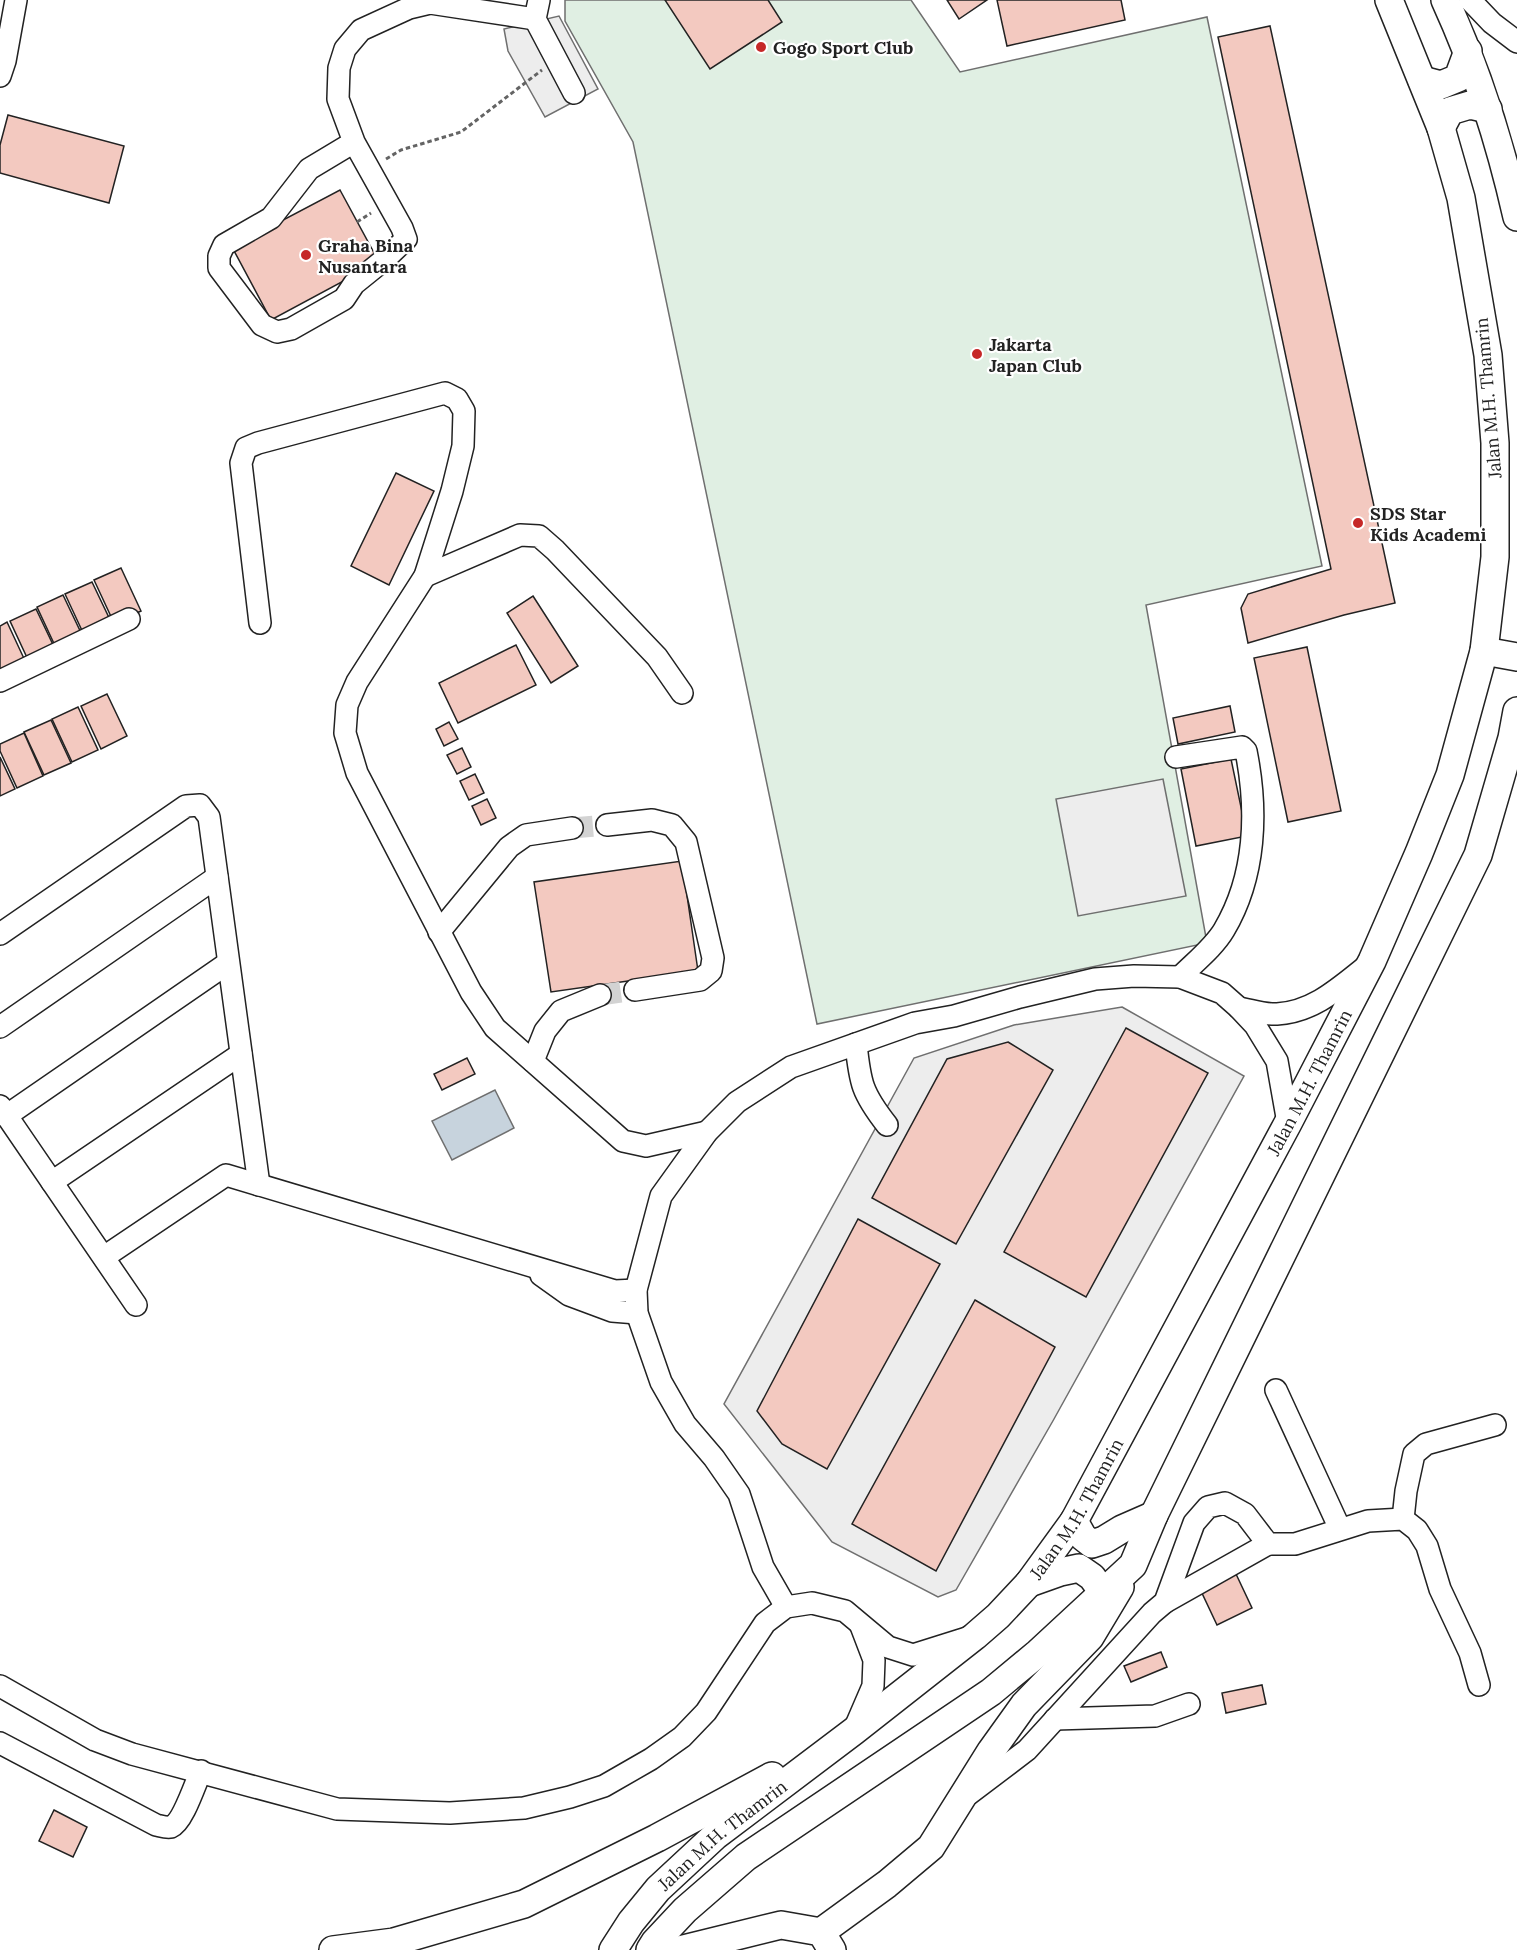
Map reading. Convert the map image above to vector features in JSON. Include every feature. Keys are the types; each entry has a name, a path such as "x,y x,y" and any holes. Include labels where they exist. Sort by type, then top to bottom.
{"main road":[{"name":"Jalan M.H. Thamrin","path":"613,1950 631,1922 658,1889 715,1836 975,1636 998,1616 1029,1583 1074,1521 1288,1123 1372,961 1419,853 1450,775 1484,651 1495,557 1495,443 1488,355 1461,198 1441,128 1389,0"},
{"path":"1445,0 1468,51 1488,109 1517,217"},
{"path":"1422,80 1441,85 1458,78 1468,51"},
{"path":"1441,128 1450,111 1470,105 1488,109"},
{"path":"1484,651 1517,657"},
{"name":"Jalan M.H. Thamrin","path":"650,1950 685,1910 746,1857 991,1692 1038,1653 1133,1565 1154,1515 1478,855 1512,738 1517,711"},
{"path":"1074,1521 1083,1537 1092,1544 1154,1515"},
{"path":"679,1950 781,1925 826,1941 931,1847 991,1750 1024,1705 1090,1637 1133,1565"},
{"path":"1029,1583 1079,1568 1092,1577 1102,1592"},
{"path":"333,1950 394,1942 524,1904 657,1838 854,1731"}],"street":[{"path":"0,76 5,61 16,0"},
{"path":"1470,0 1492,23 1517,42"},
{"path":"354,142 309,169 271,218 224,245 219,256 219,268 262,325 277,332 291,329 344,299 354,284 386,260 406,239 354,142 338,99 339,68 345,49 361,30 409,8 430,3 537,10 556,59 574,93"},
{"path":"1510,187 1517,160"},
{"path":"260,623 241,463 246,448 446,393 457,399 464,411 463,446 425,576 357,682 347,705 345,733 357,773 471,992 495,1028 623,1141 646,1146 707,1132"},
{"path":"425,576 520,535 538,536 555,550 657,657 681,693"},
{"path":"0,681 129,619"},
{"path":"1176,757 1242,747 1246,751 1254,829 1252,849 1242,891 1232,915 1223,931 1180,977"},
{"path":"0,934 186,806 200,805 209,817 259,1185"},
{"path":"607,825 652,820 672,825 686,842 713,958 711,971 700,980 635,990"},
{"path":"439,932 509,847 526,835 572,828"},
{"path":"0,1027 217,876"},
{"path":"1239,1008 1276,1014 1306,1008 1327,998 1372,961"},
{"path":"136,1305 3,1111 228,963"},
{"path":"786,1606 763,1567 739,1494 714,1458 685,1424 661,1382 637,1313 636,1290 661,1196 707,1132 737,1102 791,1067 915,1023 954,1016 1095,979 1134,976 1180,977 1222,993 1255,1025 1276,1061 1288,1123"},
{"path":"533,1061 545,1031 561,1011 600,995"},
{"path":"856,1044 860,1080 871,1105 887,1125"},
{"path":"52,1182 241,1054"},
{"path":"104,1257 226,1175 615,1291 636,1290"},
{"path":"528,1266 569,1295 612,1311 637,1313"},
{"path":"1276,1390 1340,1529"},
{"path":"1403,1519 1414,1454 1426,1444 1495,1425"},
{"path":"1165,1602 1194,1523 1208,1507 1225,1503 1245,1514 1268,1544"},
{"path":"958,1801 1027,1750 1152,1613 1165,1602 1268,1544 1295,1544 1368,1521 1403,1519 1417,1530 1427,1546 1440,1589 1470,1653 1479,1685"},
{"path":"0,1686 94,1740 132,1754 337,1809 450,1813 524,1808 570,1797 604,1786 651,1760 682,1737 706,1712 765,1623 786,1606 812,1603 845,1611 888,1647 913,1655 975,1636"},
{"path":"854,1731 873,1686 874,1660 861,1626"},
{"path":"1055,1719 1155,1716 1189,1704"},
{"path":"0,1743 156,1825 165,1827 172,1827 179,1820 201,1771"}],"path":[{"path":"391,168 386,159 400,150 461,132 556,59"}],"green space":[{"name":"Jakarta Japan Club","path":"565,0 911,0 960,72 1207,17 1322,566 1146,605 1207,943 817,1024 633,142 565,21"}],"shaded area":[{"path":"559,16 598,89 545,117 508,51 504,29"},
{"path":"1163,779 1186,896 1078,916 1056,799"},
{"path":"1122,1007 1244,1076 1054,1419 956,1590 938,1597 832,1542 724,1404 914,1058 1014,1025"},
{"path":"495,1090 514,1128 452,1160 432,1121"}],"building":[{"path":"665,0 768,0 782,22 710,69"},
{"path":"947,0 987,0 959,19"},
{"path":"997,0 1121,0 1125,20 1007,46"},
{"path":"1270,26 1395,603 1344,615 1248,643 1241,608 1248,594 1331,569 1218,37"},
{"path":"8,115 124,146 109,203 0,173 0,145"},
{"name":"Graha Bina Nusantara","path":"340,190 379,262 271,320 232,247"},
{"path":"396,473 434,491 389,585 351,566"},
{"path":"121,568 141,611 114,623 94,580"},
{"path":"92,582 112,624 85,637 65,594"},
{"path":"63,595 83,637 57,650 37,607"},
{"path":"533,596 578,666 551,683 507,613"},
{"path":"36,609 56,651 30,664 10,621"},
{"path":"7,622 27,665 0,677 0,626"},
{"path":"516,645 536,685 458,723 439,683"},
{"path":"1307,647 1341,811 1288,822 1254,658"},
{"path":"107,694 127,736 101,749 81,706"},
{"path":"1230,706 1235,732 1178,744 1173,718"},
{"path":"78,707 98,750 72,762 52,719"},
{"path":"51,720 71,763 44,775 24,732"},
{"path":"449,722 458,739 444,746 436,729"},
{"path":"24,733 43,776 17,788 0,751 0,744"},
{"path":"462,748 471,767 457,774 447,755"},
{"path":"0,757 15,789 0,796"},
{"path":"1231,759 1247,836 1196,846 1181,769"},
{"path":"475,774 484,793 469,800 460,781"},
{"path":"487,799 496,818 481,825 472,806"},
{"path":"682,861 698,971 551,992 534,882"},
{"path":"1126,1028 1208,1073 1086,1297 1004,1252"},
{"path":"1008,1042 1053,1070 956,1244 872,1198 947,1059"},
{"path":"467,1058 475,1074 442,1090 434,1074"},
{"path":"858,1219 940,1264 827,1469 782,1444 757,1411"},
{"path":"975,1300 1055,1347 936,1571 852,1524"},
{"path":"1236,1574 1252,1608 1217,1625 1201,1591"},
{"path":"1161,1652 1167,1667 1131,1682 1124,1666"},
{"path":"1262,1685 1266,1704 1226,1713 1222,1693"},
{"path":"54,1810 87,1827 73,1857 39,1841"}],"tunnel":[{"path":"572,828 607,825"},
{"path":"600,995 635,990"}],"place":[{"name":"Gogo Sport Club","path":"761,47"},
{"name":"Graha Bina Nusantara","path":"306,255"},
{"name":"Jakarta Japan Club","path":"977,354"},
{"name":"SDS Star Kids Academi","path":"1358,523"}]}
